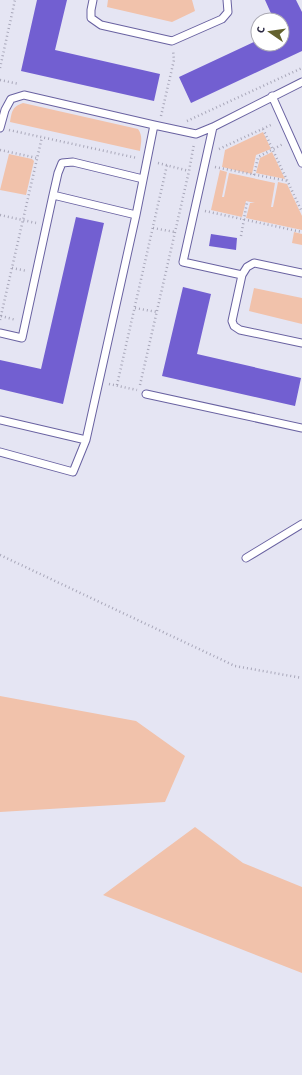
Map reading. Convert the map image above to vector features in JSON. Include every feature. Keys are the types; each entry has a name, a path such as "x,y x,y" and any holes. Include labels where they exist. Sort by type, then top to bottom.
{"lane":[{"path":"93,0 91,18 101,25 172,41 222,19 228,12 227,0"},
{"path":"0,128 5,110 11,99 24,95 196,134 213,127 302,82"},
{"path":"272,96 302,163"},
{"path":"0,452 73,472 86,440 136,215 154,125"},
{"path":"213,127 183,262 242,275"},
{"path":"0,333 22,338 46,225 58,173 62,163 73,162 143,179"},
{"path":"53,195 136,215"},
{"path":"302,273 254,263 247,266 242,275 232,321 234,326 240,330 302,343"},
{"path":"146,394 302,428"},
{"path":"0,420 86,440"},
{"path":"246,558 302,524"}],"path":[{"path":"0,68 15,0"},
{"path":"166,118 161,116 174,60 172,41"},
{"path":"184,122 302,68"},
{"path":"0,80 23,85"},
{"path":"217,155 219,149 282,120"},
{"path":"0,128 190,170"},
{"path":"263,129 302,212"},
{"path":"99,381 139,390 190,170 196,134"},
{"path":"0,320 1,310 42,137"},
{"path":"254,176 258,156 291,140"},
{"path":"0,150 37,158"},
{"path":"216,161 214,167 254,176 288,181"},
{"path":"117,385 167,165"},
{"path":"241,236 247,202"},
{"path":"195,208 302,232"},
{"path":"203,216 205,210"},
{"path":"0,215 46,225"},
{"path":"153,228 175,232"},
{"path":"135,308 157,312"},
{"path":"0,555 235,666 302,678"}],"shaded area":[{"path":"108,0 192,0 195,11 172,22 107,7"},
{"path":"23,103 138,129 141,137 140,151 10,122 13,110"},
{"path":"263,132 271,149 256,155 252,174 222,167 225,150"},
{"path":"272,152 285,179 256,173 260,158"},
{"path":"9,154 32,159 34,161 26,195 0,190"},
{"path":"220,170 227,172 222,197 224,197 229,173 275,183 271,207 273,207 278,182 287,184 302,216 302,230 246,218 250,203 255,203 246,201 242,217 211,210"},
{"path":"294,232 302,234 302,245 292,243"},
{"path":"254,288 302,298 302,324 249,311"},
{"path":"0,696 136,721 185,756 165,802 0,812"},
{"path":"195,827 243,863 302,887 302,973 103,895"}],"building":[{"path":"37,0 67,0 55,50 160,74 154,101 21,71"},
{"path":"265,0 296,0 302,12 302,51 191,103 179,77 250,44 250,52 290,52 290,12 270,12"},
{"path":"76,217 104,223 63,404 0,389 0,360 41,369"},
{"path":"211,234 237,238 236,250 209,246"},
{"path":"183,287 211,294 197,354 301,378 295,406 162,376"}]}
